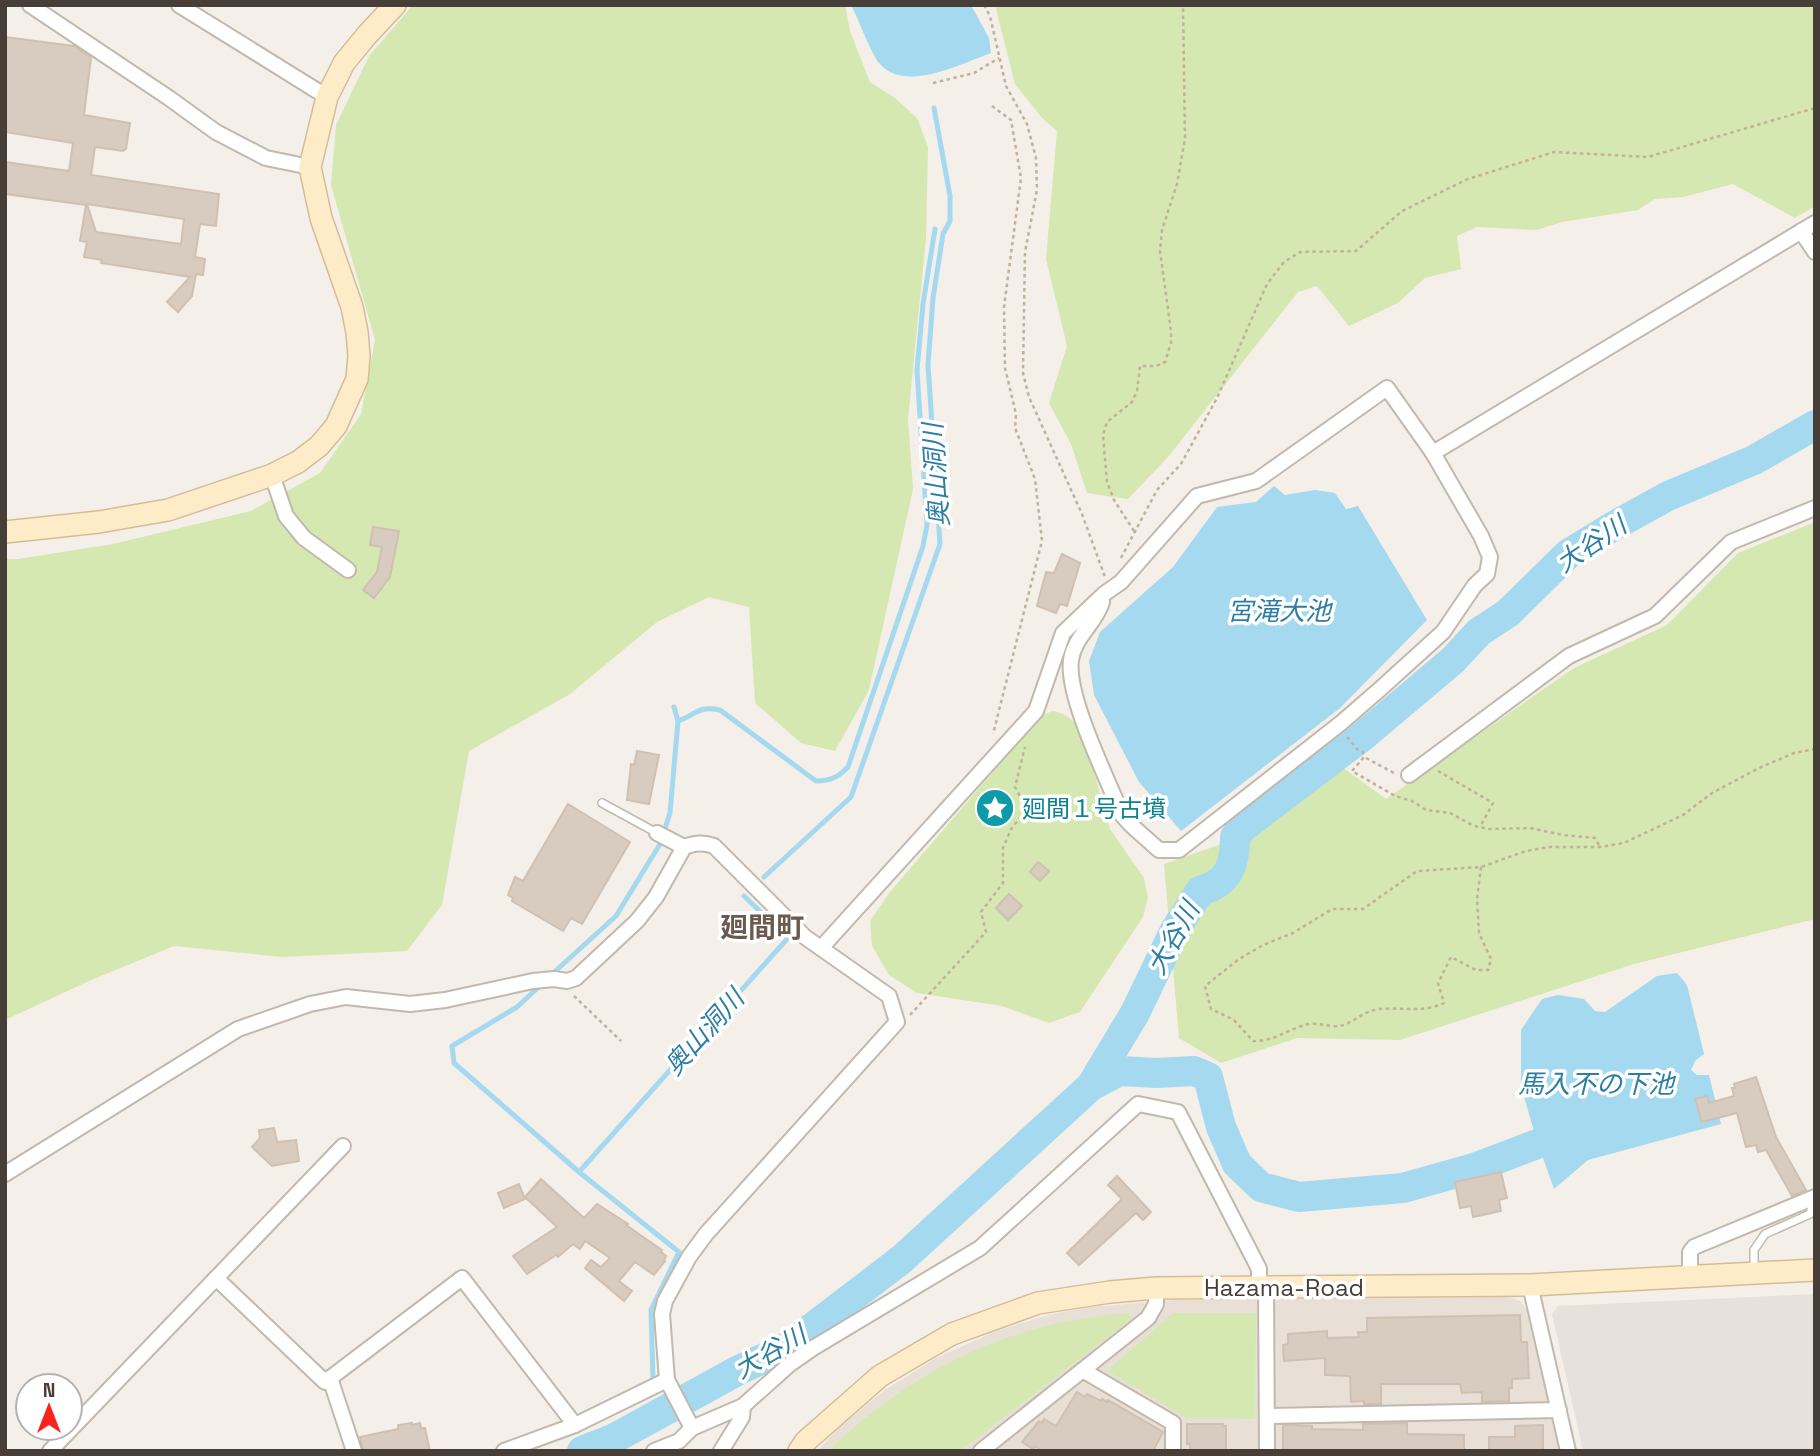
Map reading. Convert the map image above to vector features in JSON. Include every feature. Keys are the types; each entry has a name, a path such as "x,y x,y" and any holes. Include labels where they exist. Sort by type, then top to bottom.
{"street":[{"path":"30,5 216,132 266,159 310,167"},
{"path":"179,5 327,97"},
{"path":"5,532 99,522 168,510 272,475 298,462 319,446 336,426 357,379 359,356 352,307 321,218 310,167 327,97 344,63 395,5"},
{"path":"1433,453 1815,223"},
{"path":"1801,231 1815,253"},
{"path":"821,948 1036,711 1063,633 1112,589 1197,496 1256,481 1387,388 1433,453 1481,536 1490,557 1487,574 1475,585 1443,632 1342,723 1179,850 1159,850 1122,815 1074,697 1071,659 1083,631 1112,589"},
{"path":"272,475 286,516 304,538 348,570"},
{"path":"1409,775 1569,656 1655,616 1731,542 1815,508"},
{"path":"663,836 684,847"},
{"path":"5,1174 238,1029 310,1004 346,997 410,1004 445,1000 539,980 576,978 637,921 656,897 684,847 694,843 706,843 714,846 804,937 889,996 897,1022 706,1234 665,1301 662,1314 664,1365 667,1380 689,1422"},
{"path":"654,1451 679,1441 689,1422 743,1406 790,1364 813,1348 980,1248 1138,1104 1178,1112 1259,1269 1263,1287 1267,1451"},
{"path":"50,1451 342,1146"},
{"path":"1690,1278 1690,1252 1695,1247 1812,1198"},
{"name":"Hazama-Road","path":"799,1451 806,1441 880,1376 953,1334 1038,1303 1156,1288 1530,1285 1815,1270"},
{"path":"216,1278 325,1382 462,1278 575,1425"},
{"path":"1530,1285 1569,1451"},
{"path":"985,1450 1147,1318 1156,1304 1156,1288"},
{"path":"1084,1371 1173,1423 1173,1451"},
{"path":"330,1378 354,1451"},
{"path":"504,1451 575,1425 667,1380"},
{"path":"721,1451 742,1417 743,1406"},
{"path":"1267,1416 1559,1410"}],"lane":[{"path":"602,803 663,836"},
{"path":"1754,1273 1754,1250 1765,1234 1810,1214 1812,1198"}],"path":[{"path":"984,5 990,16 1006,86 1027,124 1036,158 1037,190 1025,252 1023,373 1029,397 1082,514 1112,589"},
{"path":"1134,531 1114,500 1107,482 1103,435 1107,422 1132,402 1137,391 1140,366 1156,366 1165,362 1171,343 1160,250 1162,230 1177,184 1185,139 1183,5"},
{"path":"933,83 974,73 999,58"},
{"path":"985,768 1042,541 1035,479 1014,428 1016,414 1006,368 1004,307 1021,178 1011,120 992,106"},
{"path":"1112,589 1122,554 1134,531 1157,490 1181,464 1205,420 1267,285 1284,262 1300,252 1356,250 1402,211 1468,180 1554,152 1648,157 1815,108"},
{"path":"897,1022 910,1015 986,932 981,912 1003,883 1003,848 1011,829 1027,809 1015,788 1025,751 1025,742 1017,734"},
{"path":"1345,734 1357,749 1363,752 1364,757 1404,778 1409,775"},
{"path":"1481,867 1477,899 1479,933 1491,959 1488,970 1476,970 1451,957 1438,983 1444,1003 1433,1009 1371,1010 1345,1025 1332,1027 1309,1024 1263,1042 1253,1041 1234,1020 1211,1009 1205,986 1216,976 1263,945 1293,933 1332,909 1363,909 1417,871 1481,867 1526,851 1549,847 1600,847 1624,843 1683,815 1712,793 1759,768 1794,753 1815,749"},
{"path":"1364,757 1352,771 1426,810 1450,813 1475,827 1530,828 1595,838 1600,847"},
{"path":"1425,764 1493,803 1480,827"},
{"path":"561,980 621,1041"}],"shaded area":[{"path":"1815,1294 1815,1451 1583,1451 1552,1314 1558,1306"},
{"path":"1509,1297 1520,1301 1526,1308 1562,1451 817,1451 838,1428 885,1390 936,1358 994,1332 1048,1315 1090,1307 1175,1300"}],"green space":[{"path":"413,5 845,5 850,31 870,82 895,98 917,118 928,147 926,238 908,419 913,489 869,690 835,751 801,743 755,703 749,607 709,597 657,622 570,694 469,751 442,905 407,951 282,957 174,946 5,1020 5,559 113,544 251,511 320,473 361,414 375,340 331,185 336,125 369,56"},
{"path":"995,5 1815,5 1815,206 1795,218 1733,184 1683,197 1655,199 1638,210 1562,222 1536,230 1477,227 1457,236 1461,269 1425,278 1398,303 1349,326 1317,286 1298,292 1168,457 1128,499 1087,493 1071,444 1049,403 1067,346 1046,259 1057,131 1042,118 1015,84"},
{"path":"1815,522 1815,919 1634,964 1400,1040 1297,1038 1221,1063 1179,1038 1164,864 1242,837 1338,764 1386,799 1574,668 1667,625 1738,553"},
{"path":"1053,711 1070,719 1083,733 1110,829 1144,878 1148,898 1143,917 1080,1012 1049,1023 1002,1006 917,993 889,975 872,946 870,921 889,893 1042,715"},
{"path":"1129,1313 1131,1319 960,1451 828,1451 894,1396 929,1373 966,1354 1044,1326"},
{"path":"1173,1313 1256,1313 1255,1419 1187,1418 1107,1371"}],"water":[{"path":"851,5 971,5 989,38 991,53 934,74 904,76 891,72 877,60"},
{"name":"宮滝大池","path":"1274,486 1285,495 1315,490 1335,493 1346,509 1358,506 1427,620 1340,708 1181,831 1139,782 1094,695 1089,661 1100,632 1173,567 1217,507 1256,502"},
{"name":"馬入不の下池","path":"1677,973 1687,985 1704,1054 1695,1061 1691,1070 1697,1075 1709,1075 1721,1124 1588,1160 1554,1189 1521,1086 1521,1030 1542,999 1558,995 1584,999 1595,1011 1605,1012 1657,976"}],"building":[{"path":"5,37 74,46 91,58 84,115 130,123 126,149 123,151 95,147 91,175 219,194 216,226 200,224 195,257 205,259 203,275 196,274 192,296 178,312 167,302 190,277 101,263 102,260 84,257 87,242 80,241 86,205 6,194 5,162 69,171 73,143 5,132","holes":["87,204 184,219 181,244 96,232"]},
{"path":"373,527 399,531 390,577 374,598 363,590 377,572 382,547 370,545"},
{"path":"1062,554 1080,563 1067,606 1060,604 1056,613 1037,606 1046,572 1054,573"},
{"path":"637,751 659,755 649,804 627,800 631,764 634,765"},
{"path":"568,804 630,842 582,924 571,918 563,931 512,901 513,898 508,895 515,877 523,881"},
{"path":"1038,862 1049,871 1040,881 1030,872"},
{"path":"1009,894 1022,906 1008,920 996,908"},
{"path":"1756,1077 1776,1137 1806,1190 1792,1196 1766,1150 1758,1152 1756,1145 1746,1147 1737,1113 1702,1122 1695,1099 1707,1096 1709,1103 1734,1096 1734,1084"},
{"path":"274,1128 277,1142 296,1140 299,1161 272,1166 252,1147 260,1138 259,1130"},
{"path":"1501,1172 1507,1198 1499,1200 1501,1211 1473,1217 1471,1206 1460,1208 1455,1182"},
{"path":"1117,1176 1151,1212 1143,1220 1136,1213 1079,1265 1067,1253 1122,1199 1108,1185"},
{"path":"541,1179 584,1218 597,1204 628,1224 626,1225 662,1250 666,1256 665,1261 654,1275 635,1262 619,1281 632,1291 624,1301 585,1268 591,1260 601,1267 610,1258 585,1241 580,1249 573,1244 558,1257 556,1255 527,1274 513,1256 557,1227 525,1197"},
{"path":"519,1184 525,1199 504,1208 498,1193"},
{"path":"1520,1315 1521,1342 1527,1342 1529,1378 1512,1379 1509,1401 1482,1402 1482,1392 1462,1393 1460,1384 1381,1384 1381,1404 1351,1402 1350,1376 1325,1375 1325,1358 1284,1361 1283,1345 1288,1344 1288,1334 1327,1331 1327,1338 1359,1337 1358,1332 1367,1332 1367,1318"},
{"path":"1077,1392 1085,1397 1087,1394 1101,1401 1108,1400 1163,1432 1153,1451 1042,1451 1022,1442 1039,1421 1042,1423 1044,1419 1056,1426"},
{"path":"420,1423 421,1428 425,1428 430,1451 363,1451 360,1437 398,1429 398,1425"},
{"path":"1407,1423 1407,1434 1464,1435 1464,1451 1283,1451 1283,1425 1312,1426 1312,1429 1363,1430 1363,1424"},
{"path":"1187,1424 1226,1426 1226,1451 1190,1451 1190,1444 1187,1444"},
{"path":"1543,1425 1543,1450 1489,1451 1489,1437 1515,1437 1515,1426"}],"waterway":[{"name":"奥山洞川","path":"764,877 851,797 940,544 928,365 933,298 943,234 950,221 950,196 934,108"},
{"path":"678,721 702,710 720,710 816,781 834,778 848,767 923,546 927,525 917,370 923,304 935,229"},
{"name":"大谷川","path":"582,1451 615,1438 737,1371 787,1347 902,1259 1091,1086 1135,1013 1175,930 1200,891 1218,883 1228,872 1234,856 1235,837 1242,828 1363,736 1453,660 1479,632 1508,613 1568,554 1668,496 1754,460 1815,425"},
{"path":"551,975 616,916 660,844 670,813 678,721 674,707"},
{"name":"奥山洞川","path":"579,1172 788,938 744,896"},
{"path":"542,984 517,1007 452,1046 454,1063 579,1172 679,1252 651,1310 653,1380"},
{"path":"1091,1086 1120,1071 1194,1071 1208,1077 1221,1127 1237,1164 1261,1187 1299,1197 1403,1188 1474,1168 1548,1140"},
{"path":"654,1402 654,1417"}],"place":[{"name":"廻間１号古墳","path":"995,808"}],"district":[{"name":"廻間町","path":"762,927"}]}
